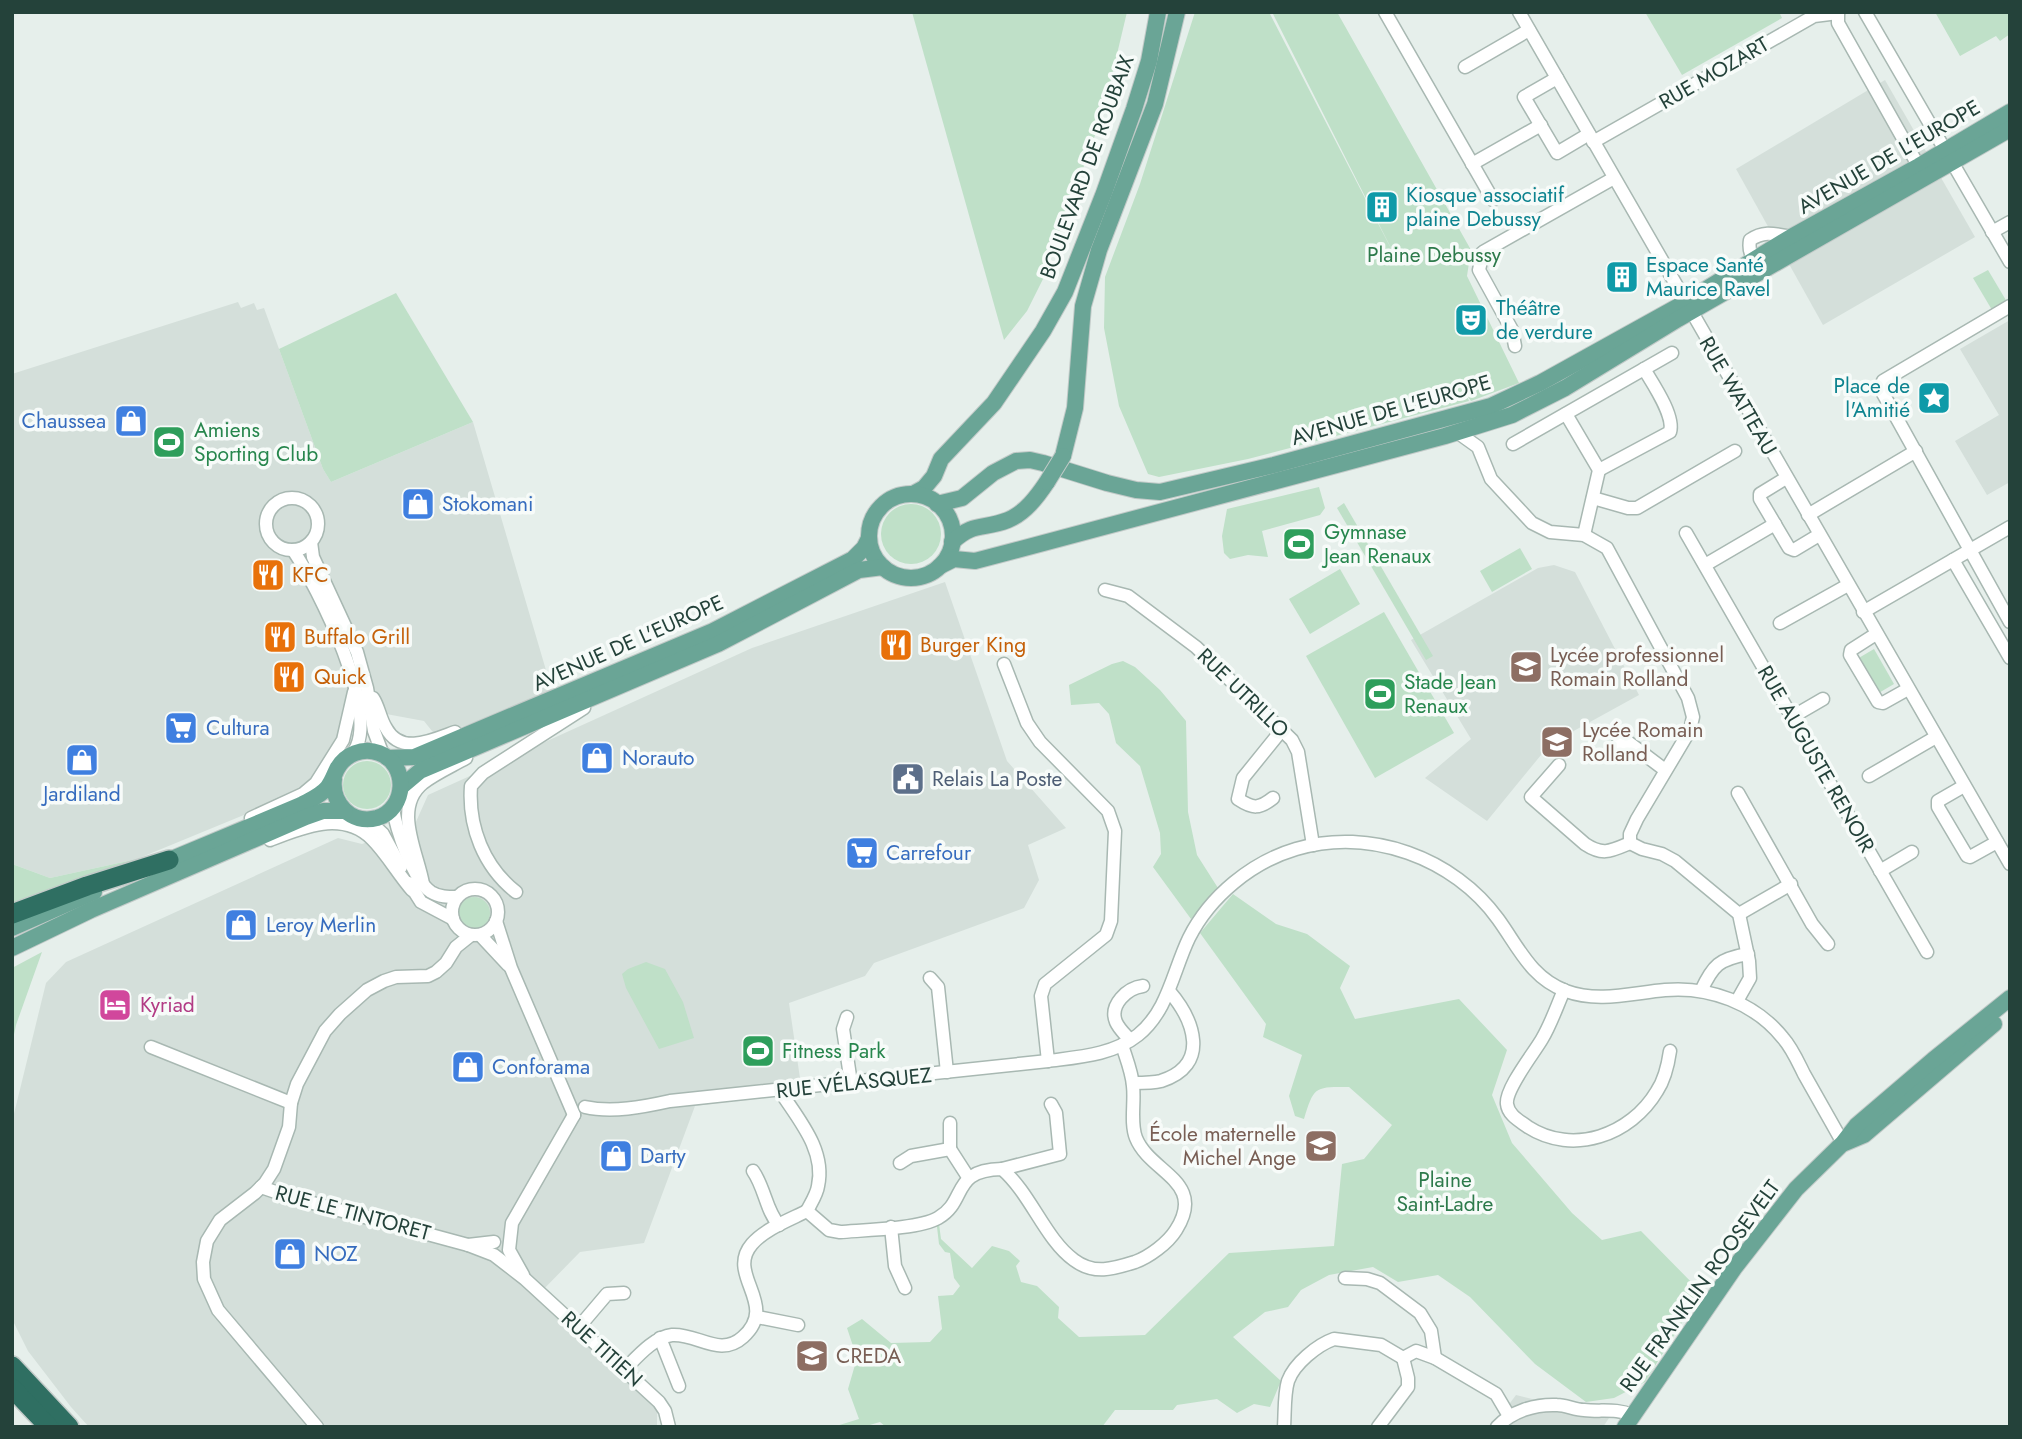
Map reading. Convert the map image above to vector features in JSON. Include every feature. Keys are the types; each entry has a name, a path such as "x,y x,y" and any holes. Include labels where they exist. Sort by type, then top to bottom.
{"highway":[{"path":"12,914 87,886 174,866"},
{"path":"12,1366 69,1427"},
{"path":"12,1388 49,1427"}],"main road":[{"name":"BOULEVARD DE ROUBAIX","path":"913,494 924,488 934,476 941,459 994,403 1037,341 1065,292 1135,109 1149,61 1158,12"},
{"name":"BOULEVARD DE ROUBAIX","path":"952,542 967,529 1019,515 1039,495 1063,456 1076,397 1083,306 1099,250 1155,104 1177,12"},
{"name":"AVENUE DE L'EUROPE","path":"940,566 954,559 975,561 1017,550 1512,415 1564,388 1688,307 1922,172 2010,113"},
{"name":"AVENUE DE L'EUROPE","path":"1948,156 2010,129"},
{"name":"AVENUE DE L'EUROPE","path":"1758,266 1791,237 1922,172"},
{"name":"AVENUE DE L'EUROPE","path":"937,503 962,498 993,473 1016,461 1030,460 1107,483 1160,492 1273,465 1491,406 1522,393 1688,307"},
{"path":"913,494 937,503 948,517 952,542 950,551 940,566 915,578 897,576 883,567 873,554 869,538 871,522 884,503 898,496 913,494"},
{"name":"AVENUE DE L'EUROPE","path":"386,757 414,757 713,631 853,559 869,538"},
{"name":"AVENUE DE L'EUROPE","path":"401,787 420,771 718,644 859,570 883,567"},
{"path":"12,948 174,866 232,833 301,806 320,795 334,779 341,762 352,754 366,751 386,757 398,771 400,796 393,808 379,817 367,819 353,816 345,811 334,794 334,779"},
{"path":"12,928 323,811 345,811"},
{"name":"RUE FRANKLIN ROOSEVELT","path":"1628,1421 1759,1234 1796,1189 1843,1143 1857,1125 2010,998"},
{"name":"RUE FRANKLIN ROOSEVELT","path":"1843,1143 1864,1135 2010,1010"}],"street":[{"path":"1385,12 1493,200"},
{"name":"RUE WATTEAU","path":"1519,12 1863,612 2005,853 1967,856 1938,807 1938,802 1964,786"},
{"path":"1865,12 2010,262"},
{"path":"1838,13 1838,23 1922,172"},
{"name":"RUE MOZART","path":"1541,125 1557,153 1591,138 1815,16 1838,13"},
{"path":"1465,68 1529,30"},
{"path":"1472,164 1541,125 1524,97 1556,78"},
{"path":"1515,346 1512,330 1479,270 1483,252 1614,178"},
{"path":"1992,232 2010,222"},
{"path":"2010,306 1883,381 1880,388 2010,622"},
{"path":"1513,444 1672,353"},
{"path":"1599,470 1670,432 1672,425 1663,402 1644,369"},
{"path":"1566,414 1599,470 1584,535"},
{"path":"1478,447 1484,424"},
{"path":"1457,432 1478,447 1490,479 1532,523 1550,532 1584,535 1607,548 1691,706 1693,717 1690,730 1631,831 1630,843"},
{"path":"1593,498 1637,508 1735,451"},
{"path":"1808,515 1918,455"},
{"name":"RUE WATTEAU","path":"1786,478 1760,494 1760,499 1789,548 1794,550 1819,535"},
{"path":"285,499 305,502 315,511 317,530 311,542 293,550 274,542 267,530 268,514 272,508 285,499"},
{"path":"1705,565 1775,524"},
{"path":"1863,612 2010,527"},
{"name":"RUE AUGUSTE RENOIR","path":"1686,533 1927,952"},
{"path":"311,542 313,557 357,652 361,688 361,735 358,747 352,754"},
{"path":"293,550 361,688 392,737 415,745 530,709"},
{"path":"1953,560 2010,658"},
{"path":"1780,623 1848,585"},
{"name":"RUE UTRILLO","path":"1105,590 1128,596 1196,647 1292,740 1298,752 1313,845"},
{"path":"1876,634 1851,650 1850,655 1878,702 1884,703 1908,689"},
{"path":"1004,664 1027,723 1040,742 1108,811 1115,831 1111,921 1106,935 1045,984 1041,996 1048,1061"},
{"name":"AVENUE DE L'EUROPE","path":"516,892 496,873 485,855 472,822 471,786 483,773 623,684"},
{"path":"361,688 374,731 386,757"},
{"path":"232,833 251,818 303,794 316,783 344,740 361,688"},
{"path":"1792,717 1823,699"},
{"path":"1273,798 1261,807 1251,807 1238,799 1242,778 1281,731"},
{"path":"417,887 408,818 413,795 435,775 504,735"},
{"path":"1869,776 1936,737"},
{"path":"1618,744 1628,742 1665,770"},
{"path":"1559,765 1532,794 1533,800 1595,851 1610,851 1630,843 1675,861 1739,914 1750,978 1737,1002"},
{"path":"1738,793 1812,924 1828,944"},
{"path":"393,808 421,902 475,935 511,968"},
{"path":"367,819 383,834 417,887"},
{"path":"174,866 202,868 319,823 337,823 361,831 417,887 435,894 457,897"},
{"path":"1126,1042 1154,1017 1169,991 1189,937 1208,909 1235,881 1262,863 1295,849 1347,842 1381,846 1416,855 1434,863 1471,889 1499,920 1527,965 1564,990 1586,997 1668,990 1701,991 1737,1002 1767,1022 1784,1038 1843,1143"},
{"path":"1880,871 1912,852"},
{"path":"1739,914 1791,884"},
{"path":"456,947 452,908 457,897 467,890 486,892 497,906 496,921 511,968 561,1083 577,1107 500,1248"},
{"path":"261,1187 274,1169 284,1144 297,1084 326,1031 367,990 396,977 428,976 436,972 446,963 456,947 489,930 496,921"},
{"path":"1701,991 1709,973 1719,962 1748,954"},
{"path":"930,978 938,987 947,1072"},
{"path":"1002,1169 1020,1187 1063,1250 1092,1269 1116,1268 1140,1260 1174,1234 1185,1209 1184,1197 1178,1184 1142,1148 1136,1138 1133,1083 1126,1042 1115,1019 1121,998 1136,987 1143,986"},
{"path":"1564,990 1543,1038 1516,1078 1508,1097 1507,1104 1514,1117 1533,1130 1552,1138 1588,1140 1615,1130 1640,1115 1658,1090 1667,1070 1670,1051"},
{"path":"1133,1083 1159,1082 1172,1076 1190,1059 1195,1044 1192,1027 1184,1008 1169,991"},
{"path":"847,1017 843,1029 851,1083"},
{"name":"RUE VÉLASQUEZ","path":"577,1107 640,1107 670,1101 1048,1061 1096,1054 1126,1042"},
{"path":"151,1047 291,1103"},
{"path":"625,1369 660,1338 671,1335 711,1346 733,1344 750,1329 757,1317 757,1305 743,1267 745,1255 751,1245 779,1225 807,1211 818,1188 819,1162 806,1130 780,1091"},
{"path":"807,1211 829,1230 840,1233 926,1223 941,1216 949,1208 961,1184 968,1177 1060,1154 1056,1113 1051,1104"},
{"path":"950,1123 950,1149 968,1177"},
{"path":"900,1163 911,1156 950,1149"},
{"path":"753,1171 761,1182 772,1218 779,1225"},
{"name":"RUE LE TINTORET","path":"317,1427 218,1310 204,1279 203,1262 207,1241 212,1231 231,1210 261,1187 468,1245 500,1248"},
{"path":"891,1227 895,1266 905,1288"},
{"name":"RUE TITIEN","path":"500,1248 525,1279 659,1402 665,1411 669,1427"},
{"path":"1345,1278 1367,1279 1380,1283 1420,1314 1431,1331 1435,1358"},
{"path":"579,1327 607,1294 624,1293"},
{"path":"757,1317 798,1325"},
{"path":"660,1338 679,1386"},
{"path":"1284,1427 1288,1381 1300,1364 1327,1341 1334,1339 1381,1345 1403,1358 1408,1387 1378,1427"},
{"path":"1403,1358 1416,1351 1435,1358 1496,1394 1505,1422 1528,1408 1558,1405 1582,1410 1622,1411 1628,1421"}],"shaded area":[{"path":"1885,80 1975,237 1823,325 1736,169"},
{"path":"238,302 241,308 254,303 257,310 264,308 323,469 331,482 473,422 553,694 436,736 424,721 343,706 338,739 313,780 285,798 137,859 50,878 12,864 12,374"},
{"path":"2010,320 2010,482 1987,495 1955,441 1999,415 1960,349"},
{"name":"Lycée professionnel Romain Rolland","path":"1554,565 1575,572 1639,695 1550,744 1487,821 1425,778 1471,739 1411,640 1538,568"},
{"path":"945,582 1007,761 1066,828 1028,845 1039,880 1024,908 874,963 865,976 789,1003 802,1092 695,1106 644,1243 580,1252 537,1296 657,1408 657,1427 89,1427 28,1351 12,1319 12,1122 46,983 66,962 338,838 362,844 415,824 428,795 752,648"},
{"path":"1516,1395 1609,1418 1603,1427 1492,1427"}],"green space":[{"path":"912,12 1127,12 1103,113 1044,277 1027,311 1004,340"},
{"name":"Plaine Debussy","path":"1195,12 1269,12 1398,262 1272,12 1337,12 1471,250 1467,276 1519,383 1471,401 1466,394 1469,401 1248,459 1159,477 1148,474 1119,406 1104,328 1105,277 1140,184"},
{"path":"1645,12 1779,12 1782,18 1682,75"},
{"path":"1935,12 2010,12 2010,34 2000,41 1996,36 1960,56"},
{"path":"1988,270 2007,302 1992,310 1973,278"},
{"path":"396,293 473,422 331,482 323,469 279,349"},
{"path":"1319,487 1325,508 1320,515 1262,531 1268,557 1248,555 1230,559 1224,553 1222,536 1227,509"},
{"path":"1344,503 1433,656 1426,660 1337,508"},
{"path":"911,504 928,509 936,517 941,534 936,551 928,559 911,564 894,559 886,551 881,534 886,517 894,509"},
{"path":"1520,548 1532,569 1492,592 1480,571"},
{"path":"1340,569 1360,604 1310,634 1289,599"},
{"name":"Stade Jean Renaux","path":"1384,612 1454,733 1375,778 1306,656"},
{"path":"1874,649 1894,684 1877,694 1857,659"},
{"path":"1123,661 1135,667 1160,690 1186,721 1188,812 1197,855 1218,888 1191,919 1153,867 1161,854 1160,833 1140,766 1116,743 1109,714 1099,703 1071,705 1069,685"},
{"path":"367,761 384,768 391,785 384,802 367,809 350,802 343,785 350,768"},
{"path":"137,859 12,908 12,864 50,878"},
{"name":"Plaine Saint-Ladre","path":"1233,894 1276,924 1307,934 1350,966 1340,988 1355,1019 1459,999 1507,1050 1492,1095 1512,1143 1572,1213 1602,1240 1641,1231 1701,1292 1645,1382 1614,1398 1586,1402 1535,1364 1470,1297 1438,1275 1398,1282 1373,1267 1329,1275 1301,1290 1288,1307 1265,1312 1233,1337 1281,1381 1270,1407 1254,1404 1237,1413 1217,1399 1177,1405 1173,1410 1115,1410 1102,1427 886,1427 880,1422 863,1427 833,1427 859,1419 848,1389 857,1358 847,1328 862,1319 891,1343 930,1342 942,1329 938,1296 953,1295 960,1286 954,1278 950,1253 945,1252 939,1244 937,1227 933,1226 939,1224 941,1239 972,1268 992,1246 1009,1251 1020,1261 1016,1266 1021,1282 1037,1286 1059,1307 1058,1318 1079,1337 1145,1335 1229,1253 1334,1246 1342,1164 1364,1159 1392,1125 1349,1087 1322,1088 1310,1100 1304,1119 1295,1116 1289,1096 1302,1055 1263,1037 1266,1024 1200,933"},
{"path":"474,897 486,901 490,913 486,925 474,929 462,925 458,913 462,901"},
{"path":"42,952 16,1025 12,1044 12,968"},
{"path":"646,962 665,969 683,1002 694,1038 659,1049 626,988 622,974"}],"place":[{"name":"Kiosque associatif plaine Debussy","path":"1382,207"},
{"name":"Espace Santé Maurice Ravel","path":"1622,277"},
{"name":"Théâtre de verdure","path":"1471,320"},
{"name":"Place de l'Amitié","path":"1934,398"},
{"name":"Chaussea","path":"131,421"},
{"name":"Amiens Sporting Club","path":"169,442"},
{"name":"Stokomani","path":"418,504"},
{"name":"Gymnase Jean Renaux","path":"1299,544"},
{"name":"KFC","path":"268,575"},
{"name":"Buffalo Grill","path":"280,637"},
{"name":"Burger King","path":"896,645"},
{"name":"Lycée professionnel Romain Rolland","path":"1526,667"},
{"name":"Quick","path":"289,677"},
{"name":"Stade Jean Renaux","path":"1380,694"},
{"name":"Cultura","path":"181,728"},
{"name":"Lycée Romain Rolland","path":"1557,742"},
{"name":"Norauto","path":"597,758"},
{"name":"Jardiland","path":"82,760"},
{"name":"Relais La Poste","path":"908,779"},
{"name":"Carrefour","path":"862,853"},
{"name":"Leroy Merlin","path":"241,925"},
{"name":"Kyriad","path":"115,1005"},
{"name":"Fitness Park","path":"758,1051"},
{"name":"Conforama","path":"468,1067"},
{"name":"École maternelle Michel Ange","path":"1321,1146"},
{"name":"Darty","path":"616,1156"},
{"name":"NOZ","path":"290,1254"},
{"name":"CREDA","path":"812,1356"}]}
